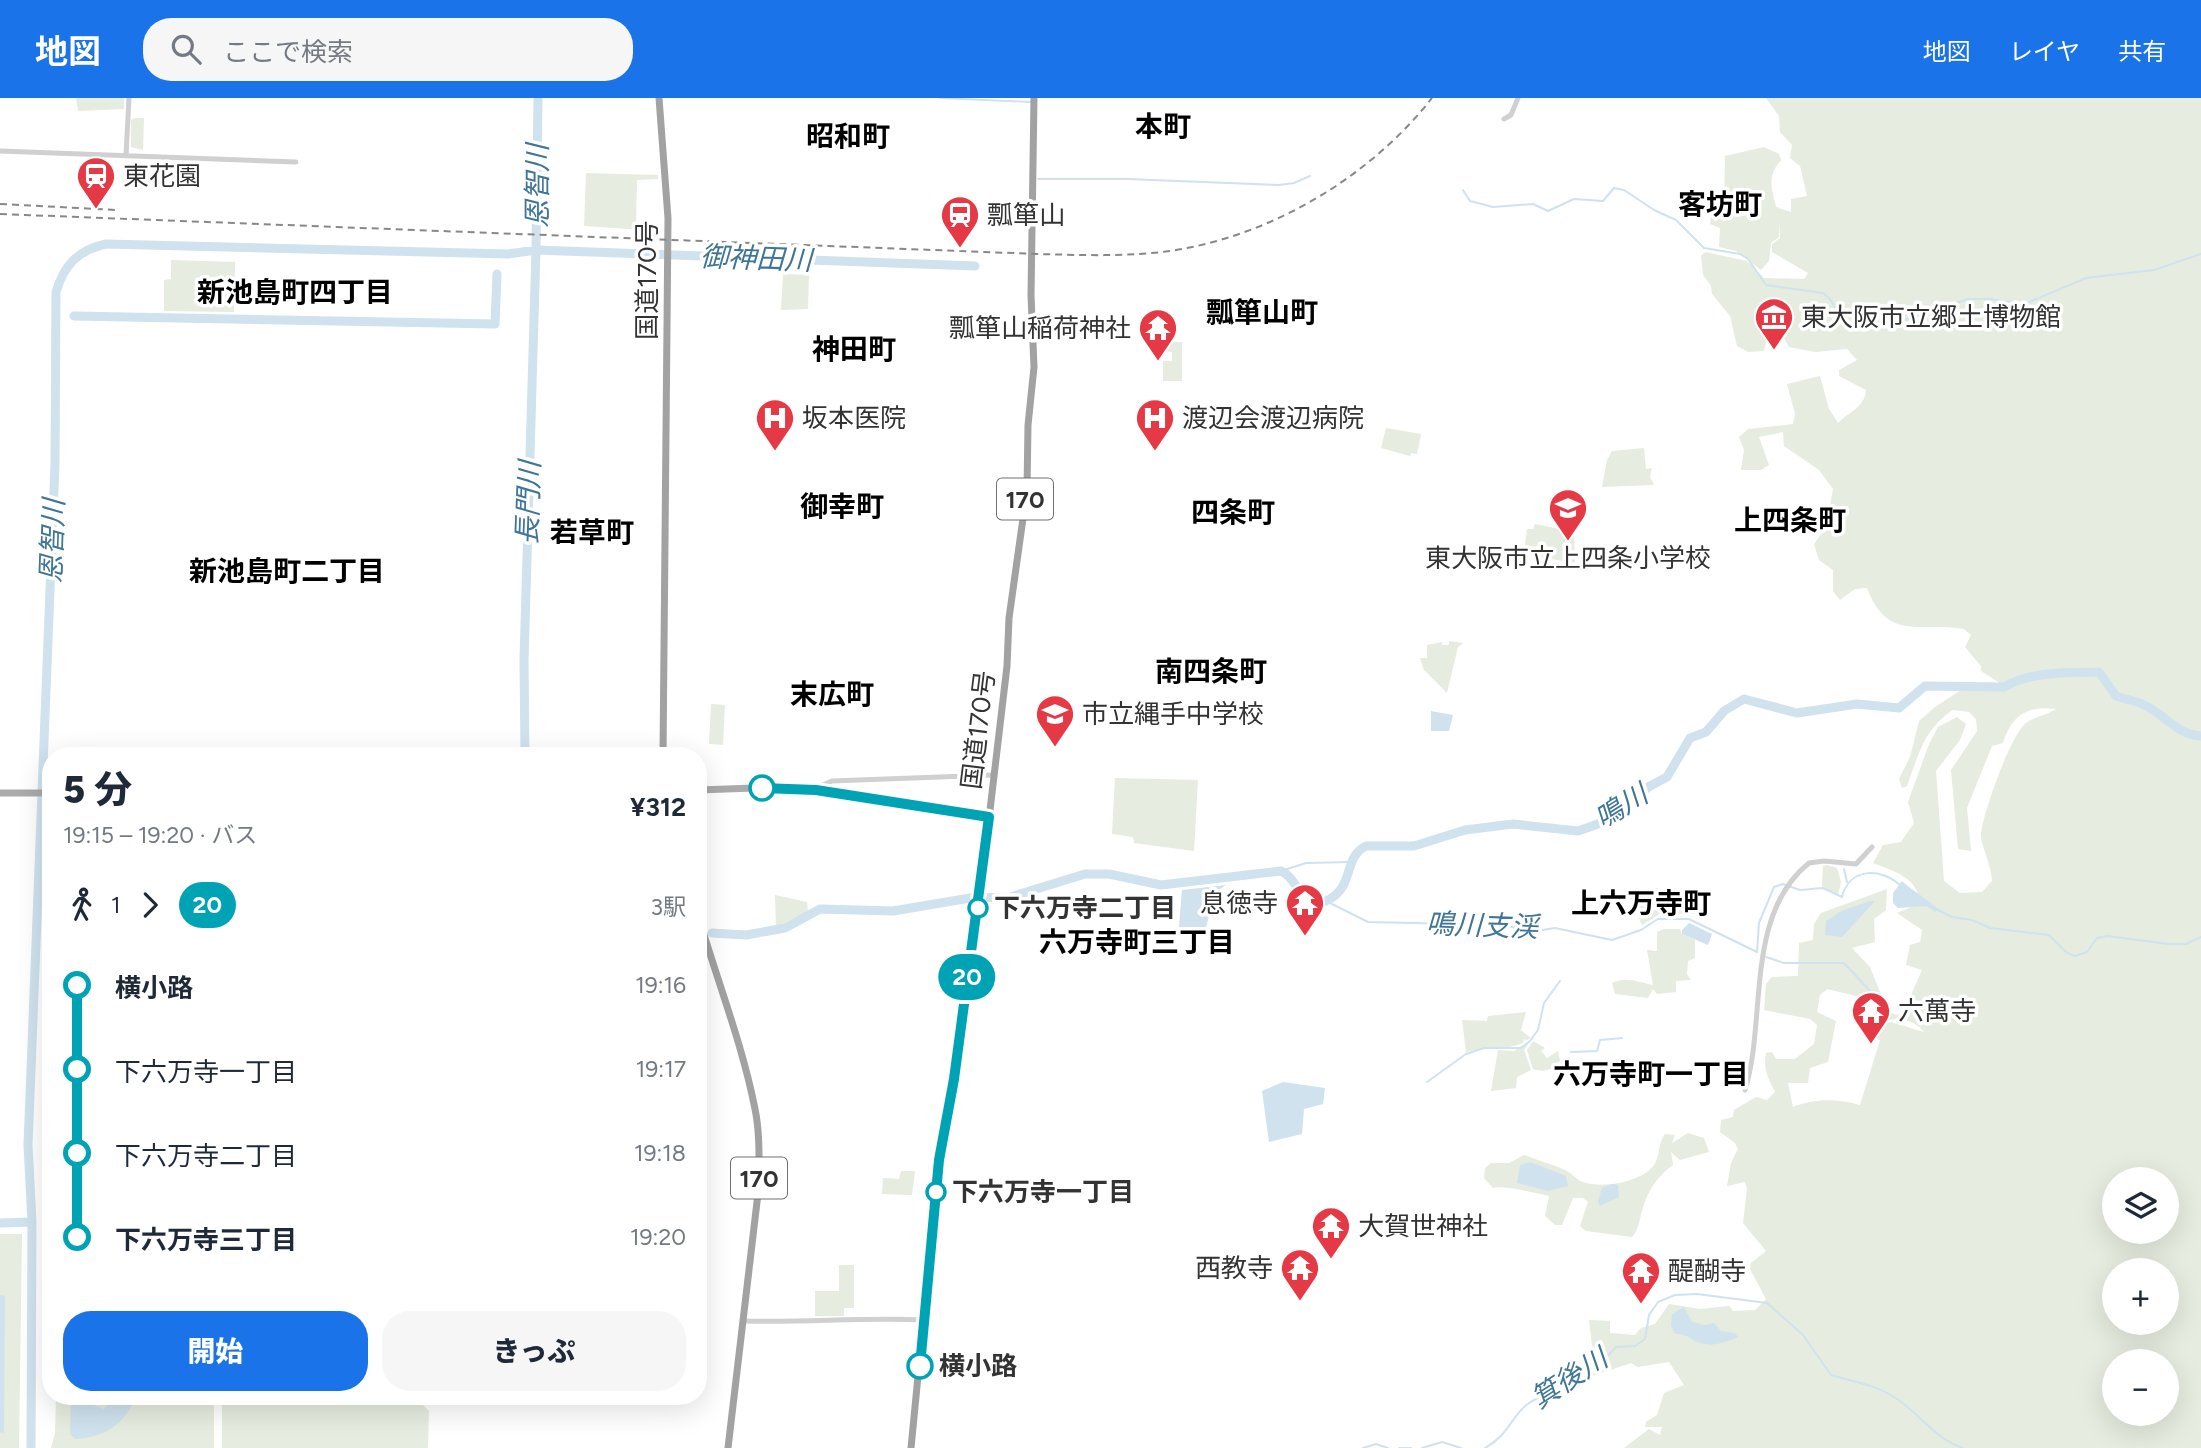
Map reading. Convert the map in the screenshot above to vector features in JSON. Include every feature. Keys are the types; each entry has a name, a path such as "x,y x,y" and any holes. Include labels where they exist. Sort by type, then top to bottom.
{"highway":[{"name":"国道170号","path":"659,98 667,172 668,254 663,747"},
{"name":"国道170号","path":"911,1448 939,1160 979,898 1007,666 1009,618 1027,481 1028,425 1034,367 1031,295 1034,98"},
{"name":"170","path":"707,944 745,1067 758,1134 759,1185 728,1448"}],"main road":[{"path":"707,790 754,788 820,791 989,817"},
{"path":"0,793 42,793"}],"street":[{"path":"126,156 128,98"},
{"path":"1504,119 1511,115 1518,98"},
{"path":"0,150 296,162"},
{"path":"820,791 823,785 832,781 993,775"},
{"path":"1745,1090 1755,1045 1760,972 1776,908 1803,868 1816,861 1857,864 1872,847"},
{"path":"744,1321 821,1322 859,1317 924,1320"}],"shaded area":[{"path":"76,98 124,98 124,109 78,111"},
{"path":"1766,98 2201,98 2201,1448 1624,1448 1649,1429 1660,1435 1662,1427 1645,1427 1646,1422 1657,1415 1664,1393 1684,1385 1669,1362 1638,1367 1631,1363 1587,1378 1579,1369 1594,1362 1589,1320 1610,1321 1610,1333 1635,1335 1641,1328 1655,1324 1669,1304 1700,1309 1729,1306 1733,1311 1755,1310 1766,1299 1750,1269 1751,1263 1766,1251 1743,1223 1747,1189 1745,1182 1727,1186 1731,1163 1738,1149 1735,1143 1720,1132 1721,1120 1733,1117 1734,1110 1756,1097 1767,1100 1775,1092 1767,1073 1766,1053 1772,1052 1776,1059 1795,1059 1814,1044 1817,1025 1810,1019 1764,1010 1766,984 1772,977 1798,976 1799,943 1813,940 1814,924 1821,913 1887,889 1886,910 1874,919 1875,942 1852,948 1870,967 1888,1012 1897,1015 1904,1011 1922,970 1906,965 1910,945 1920,942 1922,930 1897,913 1921,903 1910,881 1873,863 1883,845 1901,842 1914,823 1908,802 1929,744 1938,727 1957,717 1966,724 1960,740 1936,771 1944,881 1960,893 1982,892 1992,881 1981,834 1999,775 2013,742 2026,723 2056,709 2037,709 2022,714 2011,726 2003,743 1992,746 1967,808 1971,851 1958,849 1951,770 1977,731 1976,719 1969,712 1953,710 1928,734 1907,786 1902,788 1899,779 1910,757 1919,721 1935,707 1961,690 2009,689 1981,671 1981,666 1965,647 1971,635 1964,629 1895,623 1875,605 1867,588 1855,589 1840,600 1833,591 1833,570 1819,560 1814,544 1826,528 1833,489 1819,470 1784,446 1783,432 1759,437 1769,465 1761,470 1741,470 1744,450 1739,437 1748,429 1793,424 1795,414 1787,384 1820,376 1829,409 1838,423 1860,405 1866,390 1839,376 1839,370 1857,360 1847,349 1815,352 1789,347 1781,332 1768,331 1764,351 1748,352 1737,346 1730,316 1712,294 1711,286 1703,275 1701,256 1705,252 1747,261 1764,278 1804,279 1808,273 1772,252 1772,244 1780,238 1779,222 1779,237 1771,243 1769,261 1761,270 1736,251 1719,247 1720,228 1710,224 1712,211 1751,217 1724,209 1725,156 1764,147 1779,154 1781,160 1771,182 1776,207 1791,212 1791,199 1807,196 1800,166 1790,158 1792,145 1780,132 1779,116","holes":["1827,989 1860,997 1857,1028 1868,1030 1881,1022 1896,1019 1912,1023 1924,1032 1891,1022 1878,1025 1874,1038 1880,1040 1860,1105 1826,1100 1793,1107 1788,1083 1808,1083 1810,1068 1828,1062 1836,1021 1817,1012 1820,995"]},
{"path":"144,118 143,150 131,147 131,120"},
{"path":"586,173 658,175 658,179 637,180 636,223 659,225 659,231 584,226"},
{"path":"171,260 235,262 234,312 164,311 164,280 171,279"},
{"path":"783,274 809,275 808,309 781,310"},
{"path":"1161,342 1182,342 1182,381 1163,381 1163,361 1172,361 1172,352 1160,351"},
{"path":"1386,428 1421,434 1417,454 1411,453 1410,456 1381,448"},
{"path":"1644,448 1646,469 1652,468 1650,477 1654,485 1602,487 1607,460 1612,451"},
{"path":"1535,524 1574,532 1575,563 1524,552 1527,529 1533,529"},
{"path":"1449,641 1463,643 1458,647 1447,693 1424,670 1420,658 1427,658 1427,645 1442,642 1442,645 1449,645"},
{"path":"711,704 725,705 723,745 709,744"},
{"path":"1115,778 1198,780 1194,851 1134,843 1133,837 1112,834"},
{"path":"1823,866 1837,868 1841,882 1838,895 1822,886"},
{"path":"1645,888 1658,888 1655,897 1663,903 1675,888 1685,892 1685,896 1703,897 1694,914 1661,913 1642,925 1630,898 1645,896"},
{"path":"775,895 807,902 808,911 776,927"},
{"path":"1680,929 1682,934 1695,940 1695,958 1688,961 1687,974 1691,980 1676,981 1676,992 1657,994 1653,989 1648,998 1615,994 1612,983 1617,981 1632,980 1653,985 1647,950 1657,951 1657,932"},
{"path":"1526,1012 1521,1030 1531,1038 1509,1047 1466,1052 1462,1020 1487,1021 1488,1016"},
{"path":"1530,1041 1524,1050 1531,1070 1517,1077 1516,1088 1491,1091 1498,1050 1514,1051"},
{"path":"1533,1041 1545,1048 1541,1051 1547,1058 1558,1051 1560,1061 1548,1070 1533,1069 1527,1050"},
{"path":"1688,1133 1704,1138 1709,1152 1680,1160 1671,1152 1673,1165 1657,1179 1650,1191 1632,1237 1586,1231 1580,1226 1588,1202 1583,1198 1573,1198 1562,1225 1555,1225 1545,1216 1549,1196 1512,1188 1493,1188 1484,1178 1485,1168 1491,1163 1509,1163 1524,1155 1565,1170 1578,1180 1591,1184 1632,1180 1654,1165 1665,1134 1675,1135 1672,1143"},
{"path":"901,1171 915,1171 912,1195 882,1194 883,1178 899,1179"},
{"path":"0,1234 22,1234 19,1448 0,1448"},
{"path":"839,1265 854,1265 854,1308 844,1308 844,1316 815,1316 815,1291 839,1291"},
{"path":"56,1405 214,1405 214,1448 51,1448 55,1433"},
{"path":"222,1405 423,1405 429,1411 428,1448 222,1448"}],"water":[{"path":"1431,711 1453,715 1449,731 1431,731"},
{"path":"1902,881 1938,909 1935,912 1927,906 1898,908 1893,903 1893,893"},
{"path":"1226,885 1216,892 1206,927 1179,927 1182,890"},
{"path":"1875,901 1842,937 1825,935 1826,921 1841,911"},
{"path":"1689,923 1712,934 1708,945 1682,934 1682,930"},
{"path":"1283,1082 1325,1088 1323,1104 1304,1109 1302,1134 1269,1142 1262,1091"},
{"path":"1530,1162 1566,1176 1568,1186 1548,1191 1517,1183 1520,1165"},
{"path":"1618,1185 1619,1197 1600,1206 1598,1202 1602,1188"},
{"path":"0,1295 5,1296 4,1433 0,1432"},
{"path":"1684,1307 1692,1322 1705,1325 1714,1323 1721,1331 1735,1333 1738,1337 1711,1344 1675,1334 1671,1326 1672,1314"},
{"path":"71,1405 93,1405 104,1409 107,1405 132,1405 120,1422 104,1432 75,1439 70,1434"}],"waterway":[{"name":"長門川","path":"525,747 524,660 538,98"},
{"path":"940,98 1031,102"},
{"path":"1038,179 1127,179 1279,185 1294,183 1310,176"},
{"path":"1463,190 1470,201 1493,207 1533,204 1548,211 1574,199 1603,201 1614,188 1624,190 1654,210 1676,220 1704,248 1740,254 1748,259 1766,285 1823,293 1830,299 1842,319 1860,327 1887,326 1968,299 1992,299 2022,305 2086,278 2154,270 2201,254"},
{"name":"恩智川","path":"44,747 55,464 56,292 68,267 88,250 106,244 508,254 536,250 975,266"},
{"path":"74,316 495,324 497,274"},
{"name":"鳴川","path":"712,933 746,935 785,928 820,909 893,911 976,897 1007,898 1085,874 1109,874 1161,885 1281,871 1309,900 1326,901 1342,888 1354,858 1366,846 1414,846 1465,830 1513,824 1578,831 1598,824 1650,786 1667,777 1690,738 1706,732 1724,711 1744,699 1797,713 1857,704 1899,708 1925,686 2004,687 2038,675 2099,672 2116,696 2144,705 2179,729 2201,736"},
{"name":"恩智川","path":"31,1448 32,1222 28,1145 42,792"},
{"path":"1281,871 1306,863 1351,862"},
{"path":"1844,869 1847,882"},
{"name":"鳴川支渓","path":"1326,901 1368,922 1500,925 1536,931 1555,928 1612,940 1641,930 1658,919 1689,919 1757,952 1759,923 1774,887 1783,884 1800,890 1823,888 1842,897 1851,880 1866,873 1883,875 1900,885"},
{"name":"鳴川支渓","path":"1936,909 1952,917 1972,920 1990,928 2049,935 2067,953 2075,956 2087,952 2097,938 2107,936 2169,944 2186,944 2201,937"},
{"path":"1766,957 1784,963 1844,963 1870,991 1876,1006 1890,1008"},
{"path":"1427,1082 1466,1054 1484,1048 1521,1048 1538,1030 1544,1003 1560,981"},
{"path":"1571,1052 1597,1051 1600,1040 1622,1038"},
{"path":"0,1223 32,1222"},
{"name":"箕後川","path":"1485,1448 1504,1433 1529,1403 1555,1393 1557,1383 1589,1370 1616,1347 1635,1346 1645,1339 1649,1315 1658,1302 1675,1295 1697,1294 1767,1303 1803,1335 1831,1375 1889,1394 1936,1433 1963,1448"},
{"name":"箕後川","path":"1422,1448 1442,1442 1461,1448"},
{"name":"箕後川","path":"1363,1448 1376,1444 1388,1448"},
{"name":"箕後川","path":"1399,1448 1411,1448"}],"railway":[{"path":"0,214 1037,254 1153,253 1208,243 1245,232 1315,199 1379,154 1432,98"},
{"path":"0,204 116,210"}],"bus line":[{"name":"20","path":"762,788 816,790 989,817 954,1079 939,1160 920,1366"}],"place":[{"name":"東花園","path":"96,210"},
{"name":"瓢箪山","path":"960,249"},
{"name":"東大阪市立郷土博物館","path":"1774,351"},
{"name":"瓢箪山稲荷神社","path":"1158,362"},
{"name":"坂本医院","path":"775,452"},
{"name":"渡辺会渡辺病院","path":"1155,452"},
{"name":"東大阪市立上四条小学校","path":"1568,542"},
{"name":"市立縄手中学校","path":"1055,748"},
{"name":"下六万寺二丁目","path":"978,908"},
{"name":"息徳寺","path":"1305,937"},
{"name":"六萬寺","path":"1871,1045"},
{"name":"下六万寺一丁目","path":"936,1192"},
{"name":"大賀世神社","path":"1331,1260"},
{"name":"西教寺","path":"1300,1302"},
{"name":"醍醐寺","path":"1641,1305"},
{"name":"横小路","path":"920,1366"}],"district":[{"name":"本町","path":"1163,126"},
{"name":"昭和町","path":"848,136"},
{"name":"客坊町","path":"1720,204"},
{"name":"新池島町四丁目","path":"295,292"},
{"name":"瓢箪山町","path":"1262,312"},
{"name":"神田町","path":"854,349"},
{"name":"御幸町","path":"842,506"},
{"name":"四条町","path":"1233,512"},
{"name":"上四条町","path":"1790,520"},
{"name":"若草町","path":"592,532"},
{"name":"新池島町二丁目","path":"287,571"},
{"name":"南四条町","path":"1211,671"},
{"name":"末広町","path":"832,694"},
{"name":"上六万寺町","path":"1641,903"},
{"name":"六万寺町三丁目","path":"1137,942"},
{"name":"六万寺町一丁目","path":"1651,1074"}],"water label":[{"name":"御神田川","path":"756,258"}]}
